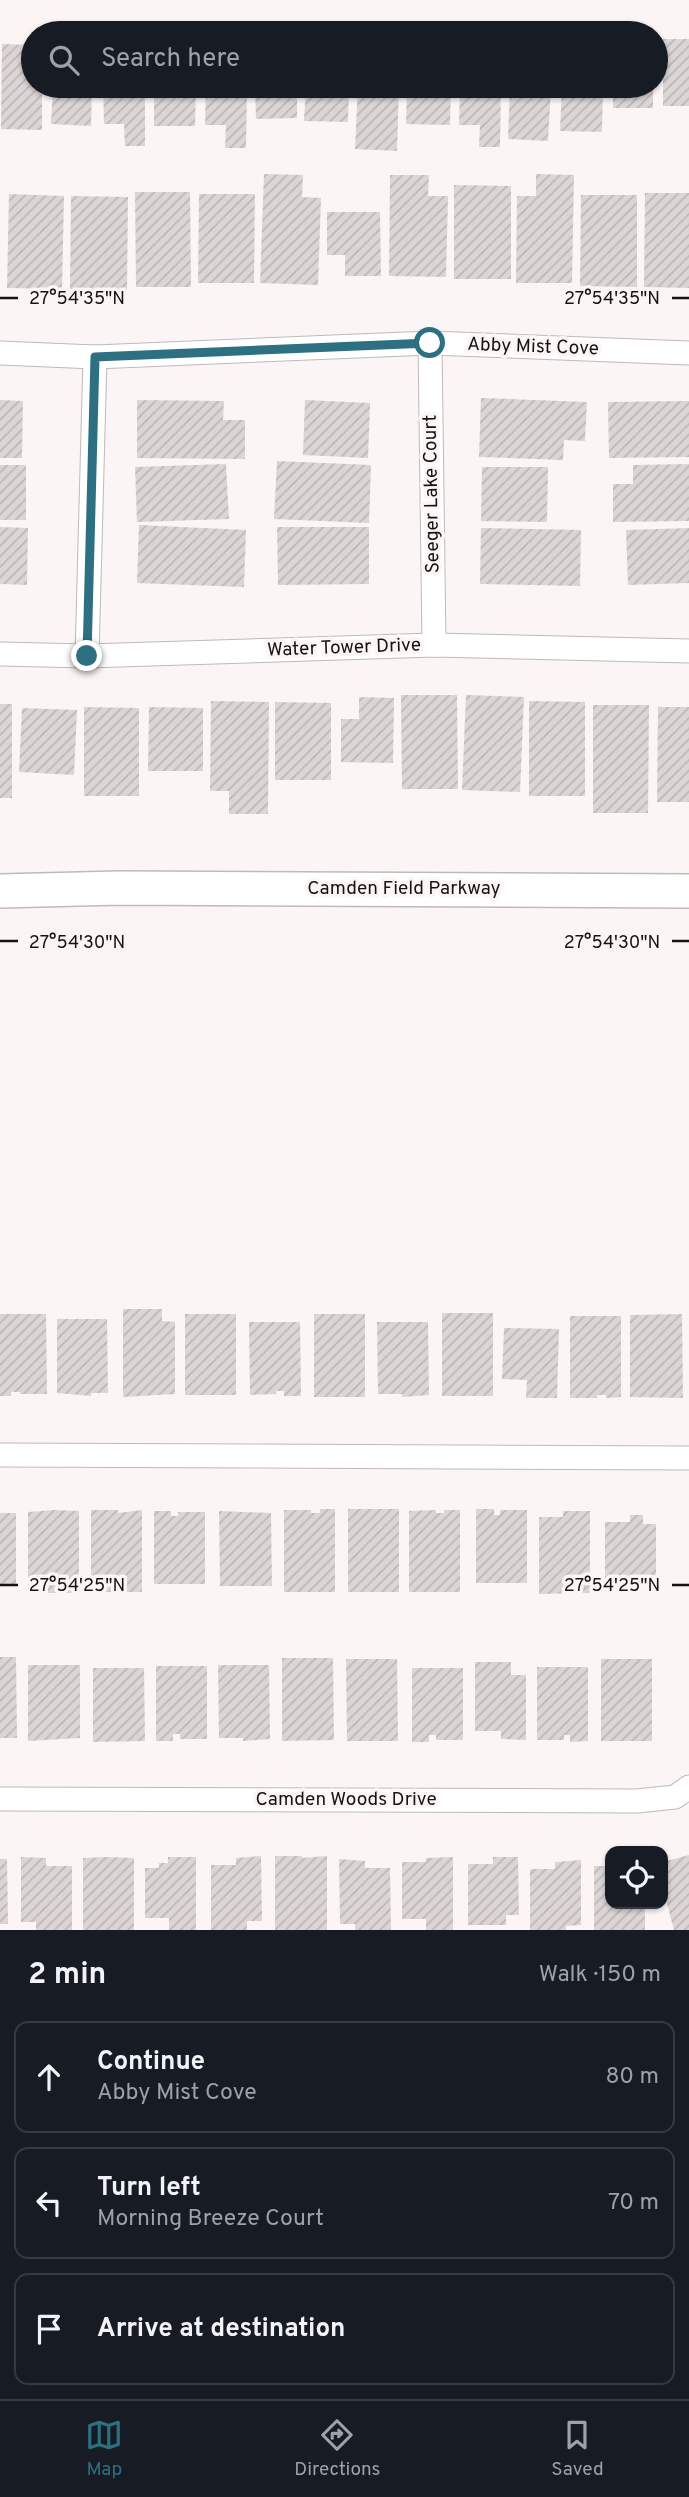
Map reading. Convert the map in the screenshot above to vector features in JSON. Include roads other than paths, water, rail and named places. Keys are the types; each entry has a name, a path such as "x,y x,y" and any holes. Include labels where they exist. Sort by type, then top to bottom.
{"street":[{"name":"Abby Mist Cove","path":"0,353 95,357 430,343 689,354"},
{"name":"Seeger Lake Court","path":"430,343 434,645"},
{"path":"87,656 95,357"},
{"name":"Water Tower Drive","path":"0,654 87,656 434,645 689,651"},
{"name":"Camden Field Parkway","path":"0,881 119,888"},
{"name":"Camden Field Parkway","path":"0,891 119,888 689,891"},
{"path":"0,1455 689,1458"},
{"name":"Camden Woods Drive","path":"0,1798 637,1801 675,1797 689,1787"}]}
